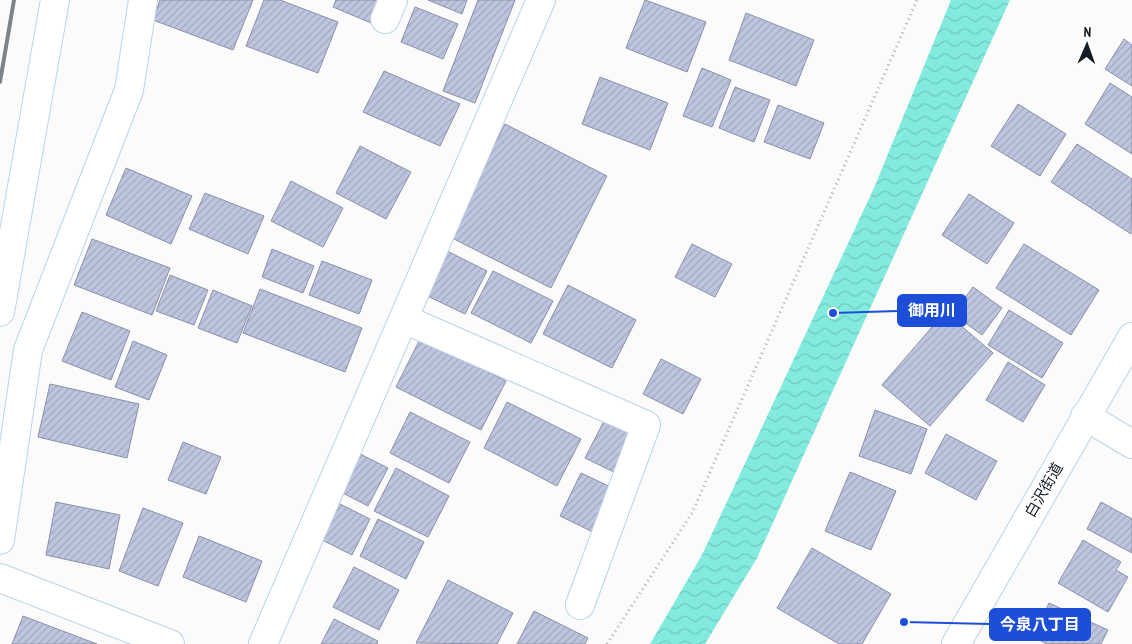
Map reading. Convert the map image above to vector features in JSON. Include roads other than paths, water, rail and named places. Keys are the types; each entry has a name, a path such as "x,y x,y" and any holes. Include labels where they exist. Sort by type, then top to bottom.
{"street":[{"path":"0,312 55,0"},
{"path":"0,540 28,350 129,90 143,0"},
{"path":"263,644 541,0"},
{"path":"404,319 646,425 580,605"},
{"name":"白沢街道","path":"956,644 1132,337"},
{"path":"1085,416 1132,444"},
{"path":"0,578 170,644"}],"water":[{"path":"951,0 1010,0 757,558 705,644 650,644 702,555 874,188"}],"railway":[{"path":"0,82 14,0"}],"place":[{"name":"御用川","path":"833,313"},
{"name":"今泉八丁目","path":"904,622"}]}
